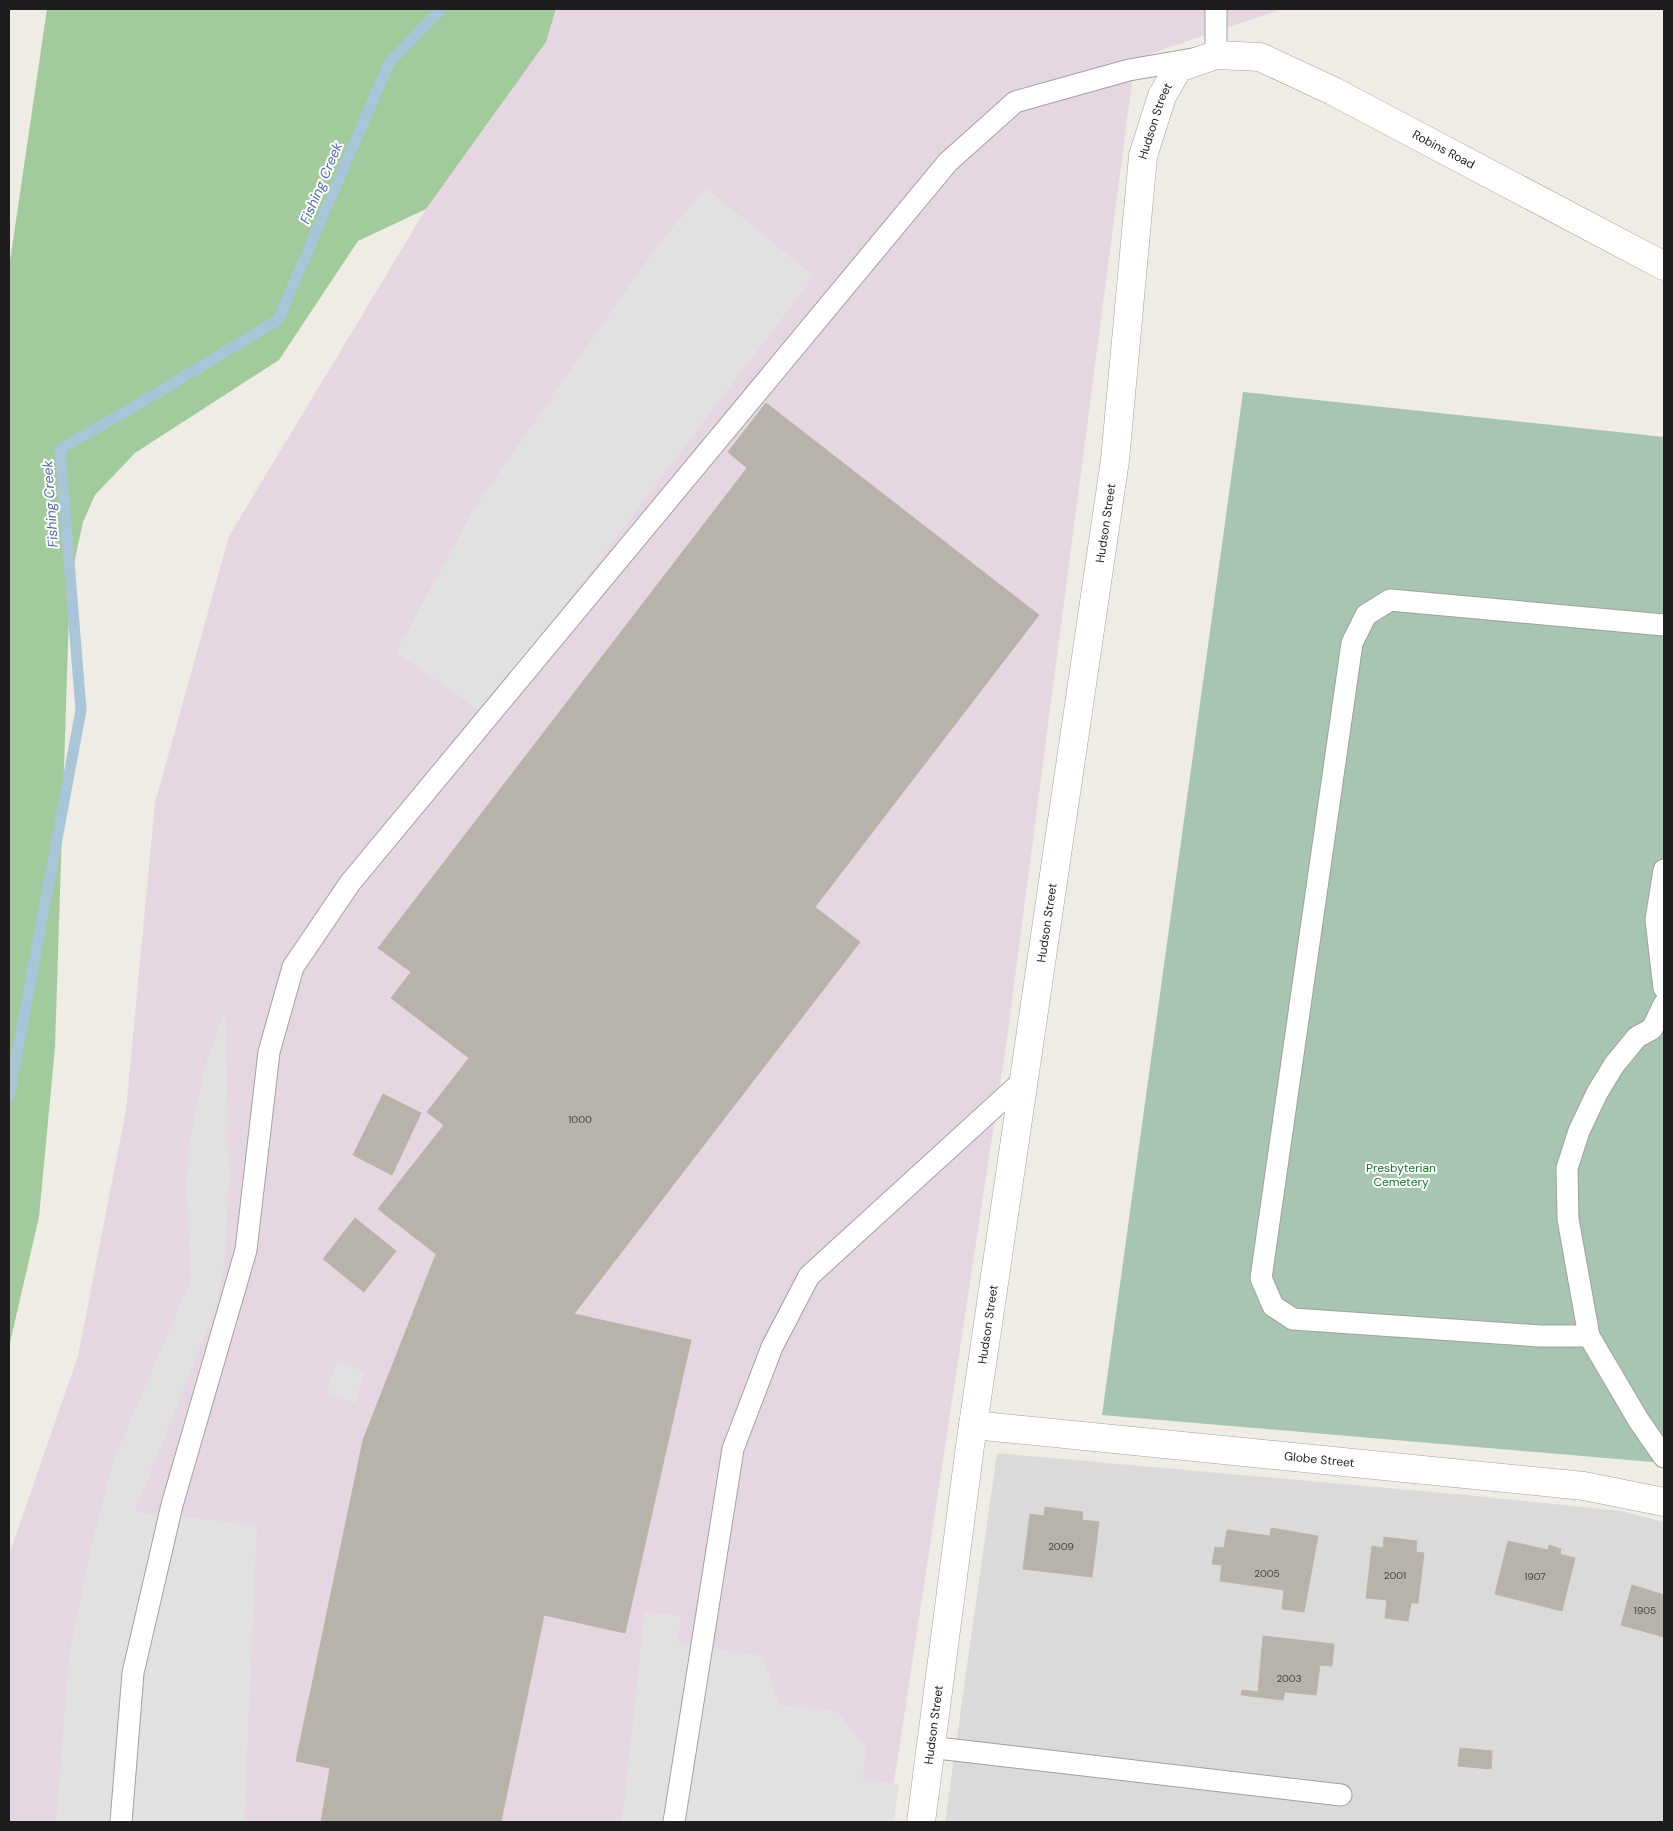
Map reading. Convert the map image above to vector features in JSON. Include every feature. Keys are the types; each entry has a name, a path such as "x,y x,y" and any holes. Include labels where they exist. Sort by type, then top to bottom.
{"street":[{"name":"Robins Road","path":"1216,56 1260,57 1342,96 1664,266"},
{"name":"Hudson Street","path":"921,1822 929,1747 973,1425 1026,1078 1115,460 1143,156 1162,96 1178,68 1216,56"},
{"name":"Globe Street","path":"973,1425 1584,1486 1664,1502"}],"lane":[{"path":"121,1822 133,1673 172,1505 246,1250 269,1052 293,968 350,882 948,162 1015,102 1129,70 1216,56 1216,9"},
{"path":"1589,1336 1540,1336 1293,1319 1273,1306 1262,1278 1352,643 1366,615 1390,600 1664,625"},
{"path":"1664,870 1656,920 1664,988"},
{"path":"1662,1014 1652,1029 1637,1038 1614,1065 1597,1093 1579,1131 1567,1168 1568,1219 1589,1336 1639,1421 1664,1457"},
{"path":"674,1822 733,1449 772,1347 810,1276 1026,1078"},
{"path":"929,1747 1341,1795"}],"shaded area":[{"path":"556,9 1282,9 1135,59 1007,1039 888,1822 9,1822 9,1555 78,1356 126,1110 155,803 229,536 426,209 546,42"},
{"path":"706,188 814,276 483,713 396,652 475,507 657,246"},
{"path":"225,1010 229,1176 224,1268 216,1307 135,1512 257,1525 244,1822 56,1822 70,1650 89,1556 113,1461 191,1280 187,1195 188,1149 204,1069"},
{"path":"337,1361 365,1372 355,1403 326,1393"},
{"path":"997,1453 1621,1511 1664,1522 1664,1822 945,1822"},
{"path":"645,1612 681,1616 678,1643 763,1656 779,1705 837,1711 866,1748 863,1779 899,1784 894,1822 622,1822"}],"green space":[{"path":"47,9 556,9 546,42 426,209 358,241 279,360 135,453 95,495 83,522 70,582 55,1047 39,1217 9,1347 9,268"},
{"name":"Presbyterian Cemetery","path":"1243,392 1664,437 1664,1463 1102,1415"}],"building":[{"path":"766,403 1039,615 815,907 860,942 574,1314 691,1340 625,1633 544,1615 501,1822 321,1822 330,1768 296,1761 363,1440 436,1254 378,1209 444,1125 427,1112 469,1058 391,998 411,972 378,948 747,468 728,452"},
{"path":"383,1094 421,1113 392,1175 353,1155"},
{"path":"355,1218 396,1251 364,1292 323,1259"},
{"path":"1045,1507 1083,1512 1082,1520 1099,1522 1092,1577 1023,1569 1030,1514 1044,1516"},
{"path":"1271,1528 1318,1536 1304,1612 1282,1609 1284,1590 1220,1581 1222,1565 1212,1564 1215,1547 1224,1548 1227,1530 1270,1536"},
{"path":"1384,1537 1417,1541 1416,1552 1424,1553 1418,1603 1411,1603 1408,1621 1385,1618 1387,1600 1366,1598 1372,1546 1383,1548"},
{"path":"1508,1541 1548,1550 1549,1545 1561,1549 1560,1554 1575,1558 1562,1611 1495,1594"},
{"path":"1632,1585 1664,1595 1664,1637 1621,1625"},
{"path":"1263,1636 1334,1644 1332,1666 1320,1665 1316,1695 1285,1692 1283,1700 1241,1695 1242,1690 1258,1692"},
{"path":"1460,1748 1492,1751 1491,1769 1458,1766"}],"waterway":[{"name":"Fishing Creek","path":"9,1097 81,710 60,449 134,407 278,320 389,63 441,9"}]}
